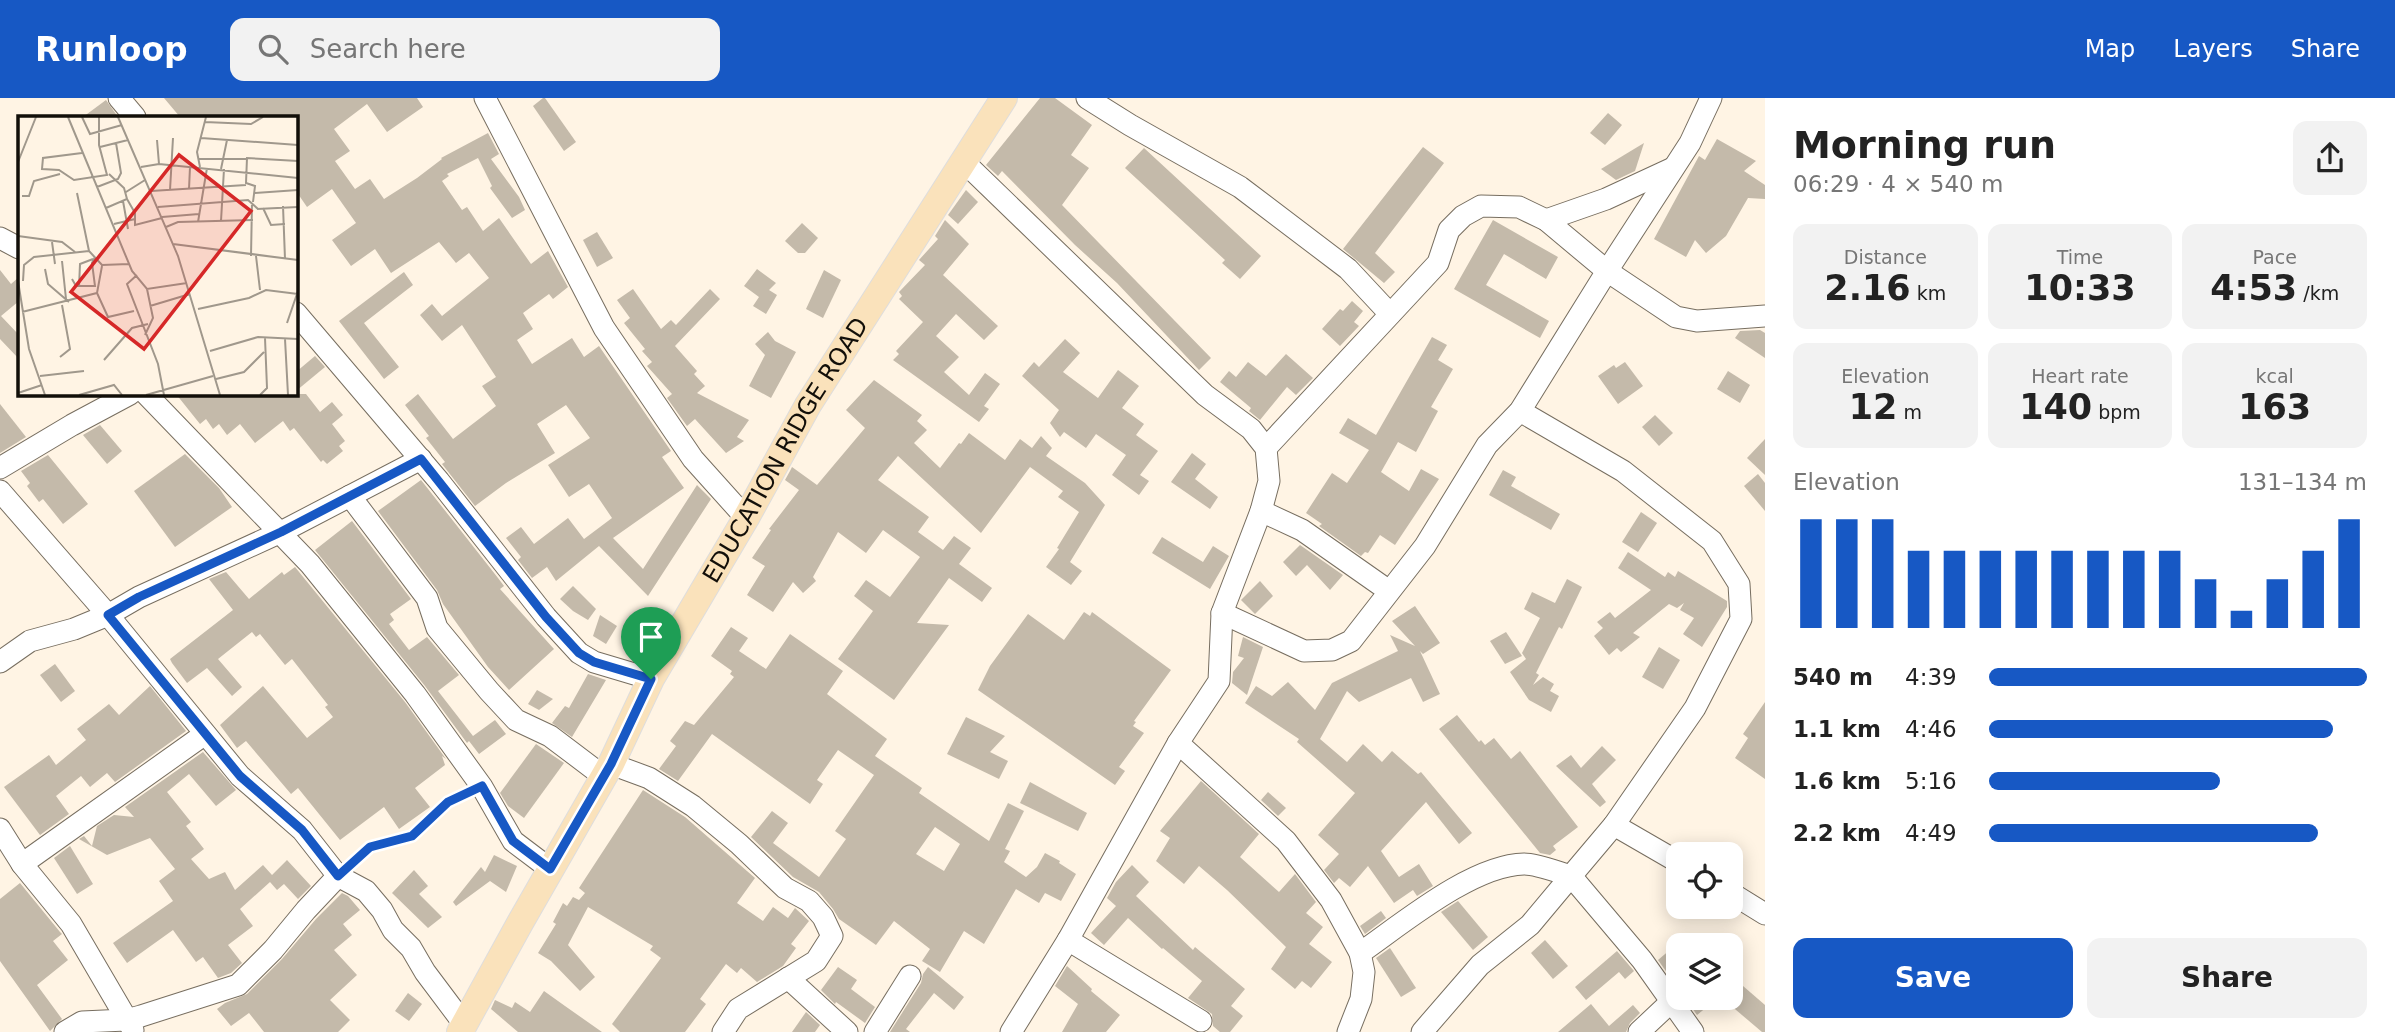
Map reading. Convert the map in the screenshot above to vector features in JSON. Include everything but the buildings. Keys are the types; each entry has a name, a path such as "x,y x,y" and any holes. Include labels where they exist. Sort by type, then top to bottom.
{"main road":[{"name":"EDUCATION RIDGE ROAD","path":"462,1028 607,770 651,679 808,405 1003,98"}],"street":[{"path":"119,98 134,116"},
{"path":"485,98 604,328 693,459 746,517"},
{"path":"1087,98 1240,187 1348,269 1390,314"},
{"path":"1222,613 1304,651 1332,650 1351,641 1425,546 1487,445 1520,411 1690,143 1712,98"},
{"path":"963,161 1205,395 1251,429 1266,448 1269,481 1261,512 1222,613 1219,681 1178,743 1068,940 1011,1032"},
{"path":"1546,220 1606,199 1673,168"},
{"path":"1266,448 1438,263 1449,230 1463,216 1481,206 1519,207 1546,220 1607,271 1676,317 1697,321 1765,317"},
{"path":"0,238 18,247"},
{"path":"298,315 421,459 546,617 579,653 594,662 651,679"},
{"path":"0,468 126,396"},
{"path":"148,396 310,564 407,684 482,786 513,841 550,869"},
{"path":"1422,1032 1480,965 1530,925 1614,825 1700,697 1741,619 1739,584 1712,541 1623,471 1520,411"},
{"path":"0,662 30,641 74,629 108,615 139,597 281,532 421,459"},
{"path":"0,491 108,615 240,776 302,830 338,876 366,891 394,930 411,948 462,1028"},
{"path":"350,496 427,598 437,628 516,720 550,736 607,770 649,778 693,806 739,844 785,888 809,901 823,917 832,936 816,961 738,1009 723,1032"},
{"path":"1261,512 1302,530 1389,591"},
{"path":"22,864 205,734"},
{"path":"1178,743 1286,841 1331,900 1360,953 1364,972 1361,999 1348,1032"},
{"path":"1614,825 1666,855"},
{"path":"0,829 22,864 71,924 130,1026"},
{"path":"1360,953 1454,888 1492,870 1525,864 1570,876 1642,960 1666,993"},
{"path":"65,1032 82,1022 130,1026 238,985 338,876"},
{"path":"1743,900 1765,914"},
{"path":"1068,940 1201,1021"},
{"path":"875,1032 910,975"},
{"path":"788,978 847,1032"},
{"path":"1639,1032 1666,1007"},
{"path":"1678,1010 1693,1032"}],"path":[{"path":"338,876 370,847 412,836 448,802 482,786"}],"route":[{"path":"421,459 546,617 579,653 594,662 651,679 611,764 550,869 513,841 482,786 448,802 412,836 370,847 338,876 302,830 240,776 108,615 139,597 281,532 421,459"}]}
